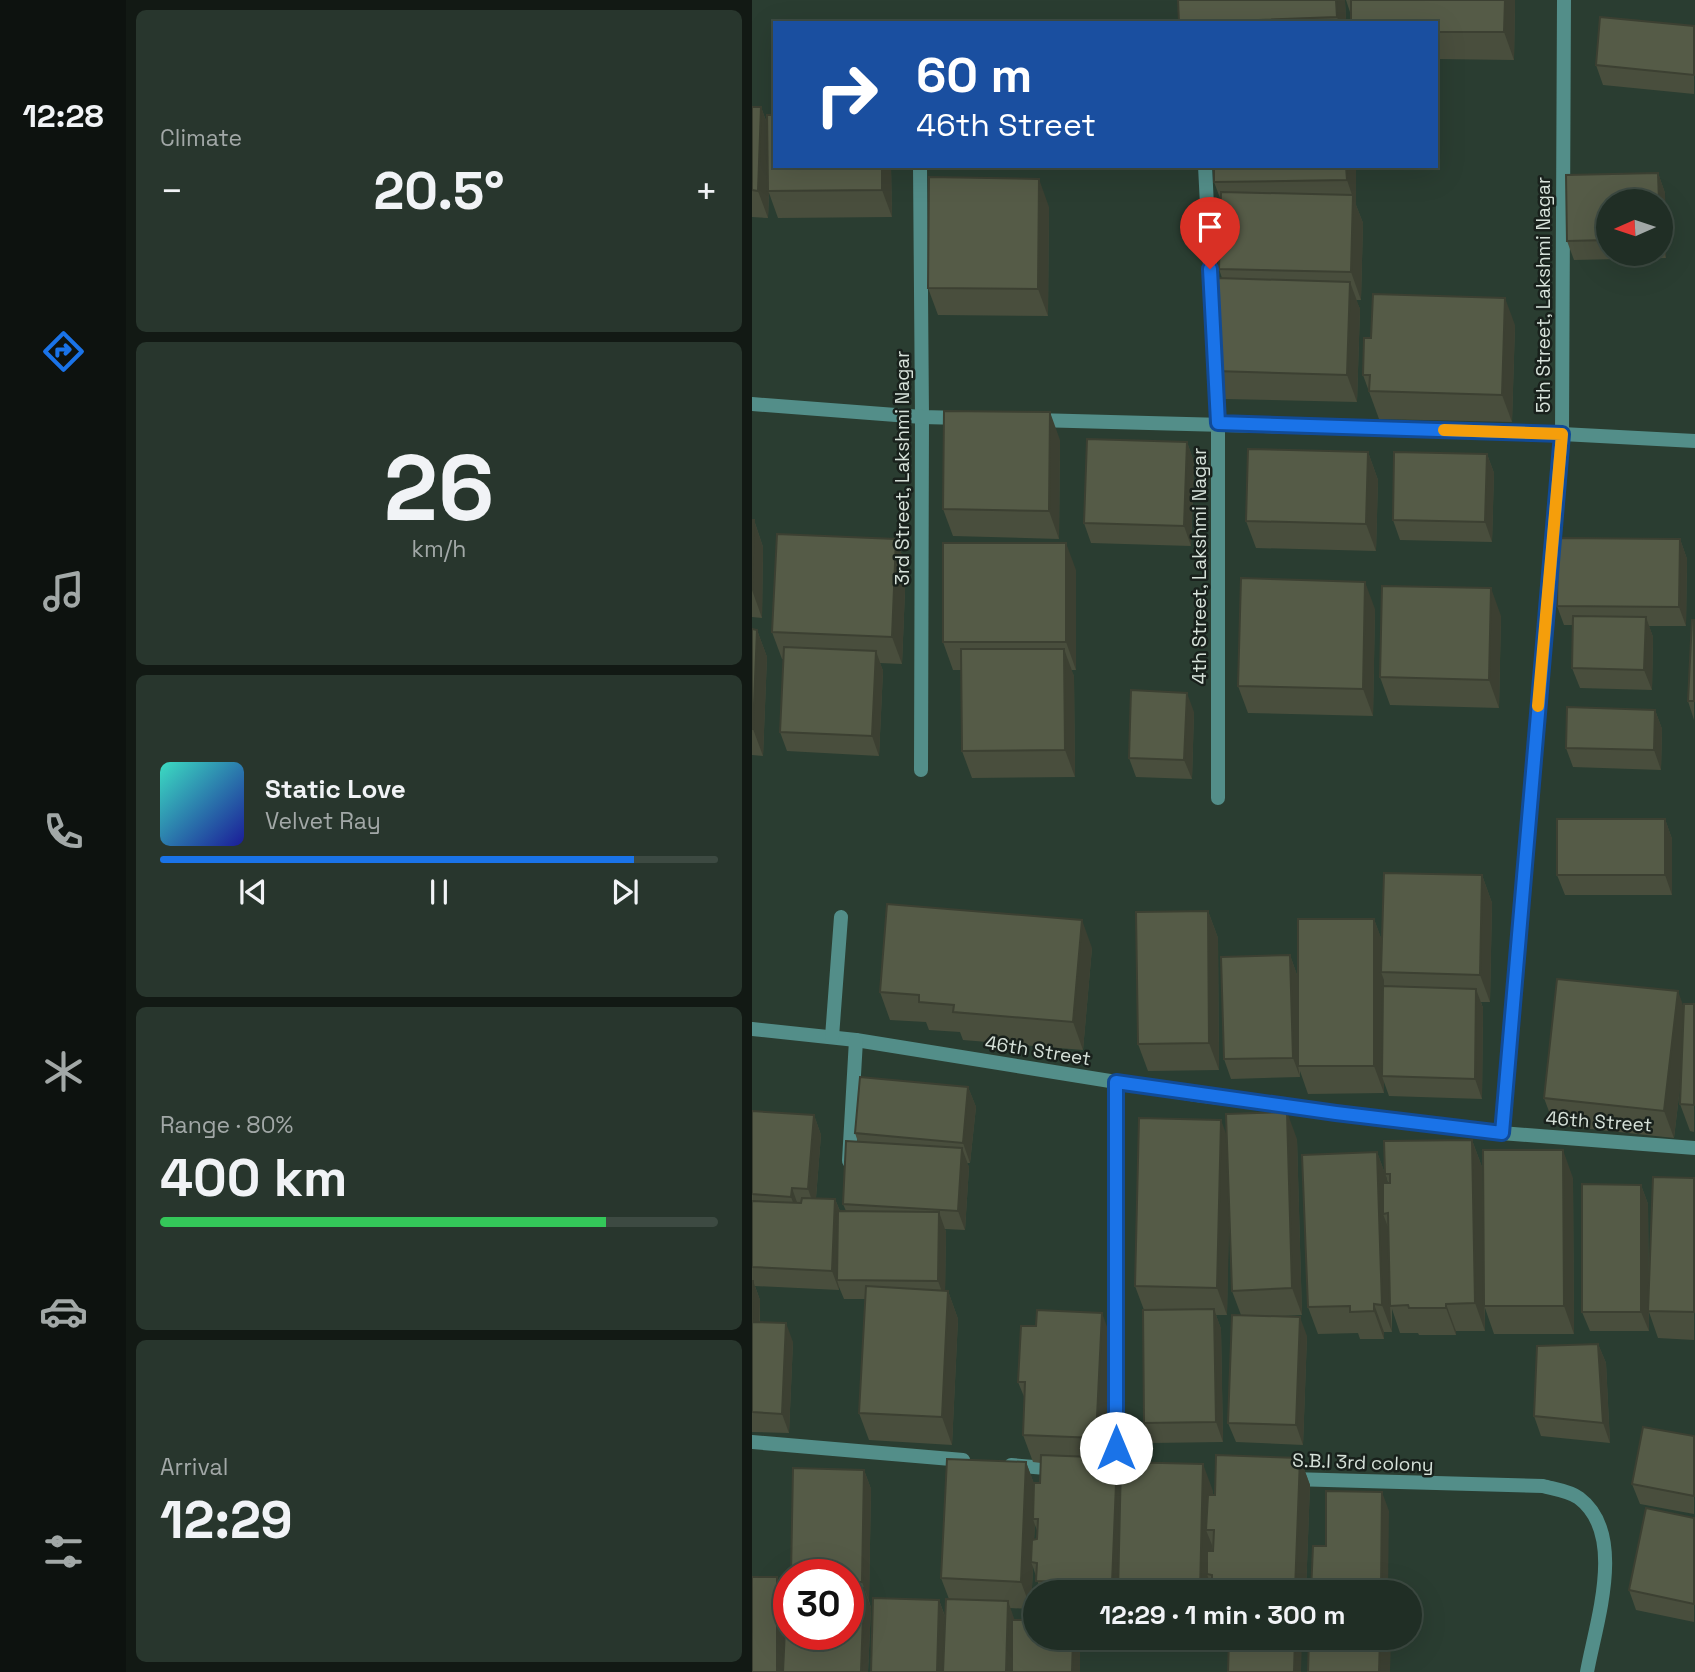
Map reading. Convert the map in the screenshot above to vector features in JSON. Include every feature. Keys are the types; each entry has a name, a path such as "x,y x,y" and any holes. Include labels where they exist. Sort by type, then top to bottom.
{"street":[{"name":"5th Street, Lakshmi Nagar","path":"1502,1133 1562,434 1564,0"},
{"name":"3rd Street, Lakshmi Nagar","path":"920,168 921,770"},
{"name":"4th Street, Lakshmi Nagar","path":"1205,168 1218,423 1218,799"},
{"path":"752,404 922,417 976,418"},
{"path":"1016,419 1562,434 1695,442"},
{"path":"832,1037 841,917"},
{"name":"46th Street","path":"752,1029 856,1040 1116,1082 1336,1113 1502,1133 1695,1148"},
{"path":"849,1171 856,1040"},
{"path":"1116,1082 1116,1474"},
{"path":"752,1442 1076,1471"},
{"name":"S.B.I 3rd colony","path":"1282,1479 1543,1486 1577,1496 1596,1515 1604,1540 1606,1571 1587,1672"}],"building":[{"path":"1178,0 1336,0 1337,17 1179,21"},
{"path":"1351,0 1505,0 1504,32 1438,32 1438,21 1351,21"},
{"path":"1600,17 1694,26 1694,75 1596,65"},
{"path":"752,107 761,107 758,191 752,190"},
{"path":"767,115 773,115 773,168 882,168 882,190 768,191"},
{"path":"1214,168 1346,168 1347,180 1214,182"},
{"path":"1658,173 1659,189 1596,189 1596,240 1567,241 1566,175"},
{"path":"929,177 1039,179 1038,289 928,288"},
{"path":"1221,192 1353,195 1351,272 1219,269"},
{"path":"1217,278 1350,282 1347,375 1215,371"},
{"path":"1373,294 1505,298 1502,395 1369,391 1370,375 1363,375 1364,338 1371,338"},
{"path":"944,411 1050,412 1049,511 943,509"},
{"path":"1087,439 1187,442 1184,526 1084,523"},
{"path":"1248,449 1368,452 1366,524 1246,521"},
{"path":"1394,452 1487,454 1485,522 1393,520"},
{"path":"752,520 754,520 752,590"},
{"path":"777,534 896,539 892,637 772,632"},
{"path":"1558,538 1680,539 1679,607 1557,606"},
{"path":"943,543 1066,543 1066,642 943,642"},
{"path":"1241,578 1365,582 1363,689 1238,686"},
{"path":"1382,586 1491,588 1489,680 1380,677"},
{"path":"1573,616 1646,617 1644,670 1572,668"},
{"path":"1692,620 1694,701 1688,701"},
{"path":"752,629 757,630 753,729 752,729"},
{"path":"784,647 876,651 872,736 780,732"},
{"path":"961,649 1064,649 1065,750 962,751"},
{"path":"1131,690 1187,693 1184,760 1129,758"},
{"path":"1567,707 1655,710 1654,750 1566,748"},
{"path":"1557,819 1665,819 1665,875 1557,875"},
{"path":"1384,873 1482,875 1480,975 1381,972"},
{"path":"887,904 1082,920 1073,1022 953,1012 954,1005 919,1002 919,995 880,992"},
{"path":"1208,911 1209,1043 1138,1044 1136,912"},
{"path":"1298,919 1374,919 1374,1066 1298,1066"},
{"path":"1290,955 1293,1058 1224,1059 1221,957"},
{"path":"1557,979 1678,991 1664,1111 1544,1098"},
{"path":"1383,986 1476,989 1475,1079 1382,1076"},
{"path":"1684,1004 1694,1004 1694,1105 1680,1104"},
{"path":"860,1077 968,1087 963,1143 855,1133"},
{"path":"752,1111 814,1115 808,1189 792,1188 791,1197 752,1194"},
{"path":"1287,1112 1292,1288 1232,1291 1226,1114"},
{"path":"1139,1118 1221,1120 1217,1288 1135,1286"},
{"path":"1472,1140 1475,1303 1446,1304 1446,1308 1390,1306 1388,1213 1383,1214 1383,1183 1390,1183 1390,1174 1385,1174 1384,1141"},
{"path":"846,1141 962,1148 958,1211 843,1204"},
{"path":"1483,1150 1563,1150 1564,1306 1484,1306"},
{"path":"1377,1152 1382,1305 1374,1304 1374,1311 1350,1312 1350,1306 1308,1307 1302,1155"},
{"path":"1653,1177 1694,1178 1694,1312 1648,1311"},
{"path":"1582,1184 1641,1185 1641,1312 1582,1312"},
{"path":"802,1198 835,1199 832,1271 752,1267 752,1201 801,1203"},
{"path":"838,1211 939,1212 938,1281 837,1280"},
{"path":"866,1286 948,1291 942,1417 859,1413"},
{"path":"1214,1309 1216,1422 1144,1423 1143,1310"},
{"path":"1037,1310 1102,1313 1096,1438 1023,1435 1025,1382 1018,1382 1021,1326 1036,1326"},
{"path":"1232,1315 1300,1317 1296,1425 1228,1423"},
{"path":"752,1322 786,1323 782,1414 752,1412"},
{"path":"1598,1344 1603,1423 1534,1416 1537,1346"},
{"path":"1643,1427 1694,1436 1694,1496 1632,1484"},
{"path":"1041,1455 1117,1458 1112,1580 1036,1580 1037,1563 1031,1562 1032,1540 1037,1539 1038,1519 1033,1519 1034,1483 1040,1483"},
{"path":"1216,1455 1300,1458 1295,1580 1212,1580 1212,1575 1207,1574 1207,1551 1213,1551 1214,1530 1206,1530 1208,1495 1215,1495"},
{"path":"947,1459 1026,1462 1021,1582 941,1578"},
{"path":"1121,1462 1203,1464 1200,1580 1118,1580"},
{"path":"793,1468 864,1470 862,1559 791,1559"},
{"path":"1326,1491 1382,1492 1381,1580 1312,1580 1313,1546 1326,1546"},
{"path":"1646,1508 1694,1518 1694,1604 1629,1590"},
{"path":"752,1577 773,1577 773,1650 777,1650 777,1672 752,1672"},
{"path":"873,1598 939,1600 937,1672 871,1672"},
{"path":"946,1599 1008,1601 1006,1672 943,1672"},
{"path":"1012,1620 1023,1620 1023,1650 1073,1650 1072,1672 1012,1672"},
{"path":"784,1650 862,1650 861,1672 783,1672"},
{"path":"1229,1650 1295,1650 1294,1672 1228,1672"},
{"path":"1309,1650 1380,1650 1379,1672 1308,1672"}],"slow traffic":[{"path":"1444,430 1562,434 1538,706"}],"route":[{"path":"1116,1448 1116,1082 1502,1133 1562,434 1218,423 1210,269"}]}
